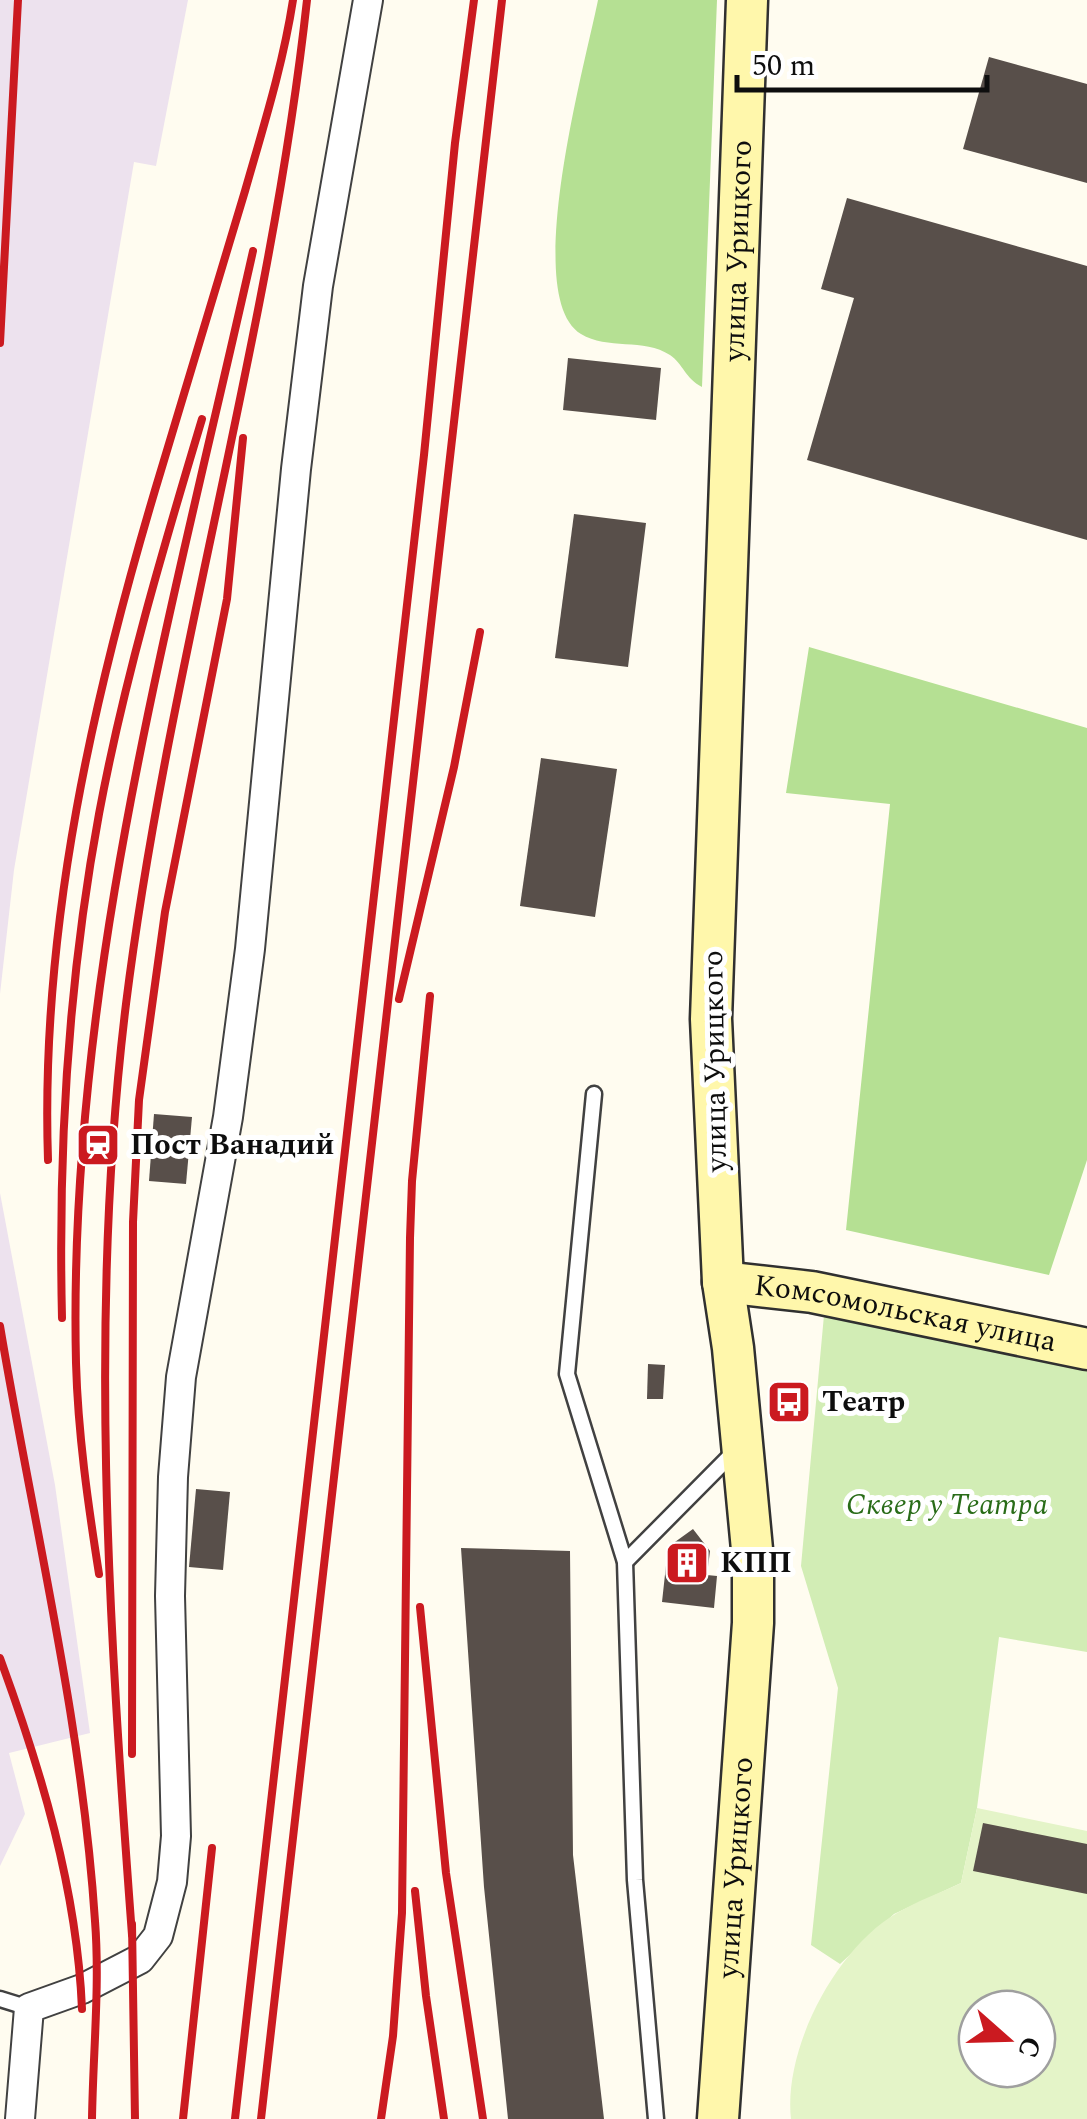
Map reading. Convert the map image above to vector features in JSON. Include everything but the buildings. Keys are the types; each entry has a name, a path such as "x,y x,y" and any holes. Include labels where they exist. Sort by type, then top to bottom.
{"street":[{"path":"20,2119 29,2008 82,1989 140,1960 158,1936 172,1882 176,1836 170,1596 181,1376 228,1117 250,948 294,488 318,286 368,0"},
{"name":"улица Урицкого","path":"718,2119 753,1623 753,1560 723,1282 710,1019 746,0"},
{"name":"Комсомольская улица","path":"723,1282 812,1292 1087,1349"}],"lane":[{"path":"594,1094 567,1374 625,1562 635,1880 656,2119"},
{"path":"625,1562 742,1445"},
{"path":"0,1999 29,2008"}],"shaded area":[{"path":"0,0 188,0 156,166 134,162 14,870 0,994"},
{"path":"0,1193 55,1485 90,1733 9,1753 25,1814 0,1866"}],"green space":[{"path":"598,0 717,0 702,387 670,355 649,347 591,339 581,334 564,312 556,275 556,228 571,123"},
{"path":"809,647 1087,728 1087,1160 1049,1275 846,1230 890,804 786,793"},
{"name":"Сквер у Театра","path":"824,1315 1087,1370 1087,1652 999,1637 977,1808 961,1883 894,1914 840,1964 811,1945 838,1688 801,1566"},
{"path":"977,1808 1087,1831 1087,2119 791,2119 796,2062 818,2003 854,1950 875,1929 905,1909 961,1883"}],"railway":[{"path":"0,343 18,0"},
{"path":"48,1160 53,984 76,809 94,723 137,551 265,120 293,0"},
{"path":"132,1935 116,1703 106,1470 105,1353 114,1120 144,878 269,252 307,0"},
{"path":"235,2119 474,0"},
{"path":"261,2119 502,0"},
{"path":"99,1574 84,1469 76,1363 78,1222 88,1081 130,803 253,251"},
{"path":"62,1318 67,1065 88,877 132,664 202,419"},
{"path":"132,1754 133,1222 139,1100 165,912 227,599 243,438"},
{"path":"399,999 454,767 480,632"},
{"path":"381,2119 393,2036 402,1913 410,1238 430,996"},
{"path":"0,1326 68,1697 89,1846 97,1970 92,2119"},
{"path":"420,1607 446,1873 483,2119"},
{"path":"0,1658 29,1743 65,1875 82,2009"},
{"path":"183,2119 212,1848"},
{"path":"415,1891 444,2119"},
{"path":"132,1924 135,2119"}],"place":[{"name":"Пост Ванадий","path":"98,1145"},
{"name":"Театр","path":"789,1402"},
{"name":"КПП","path":"687,1563"}]}
